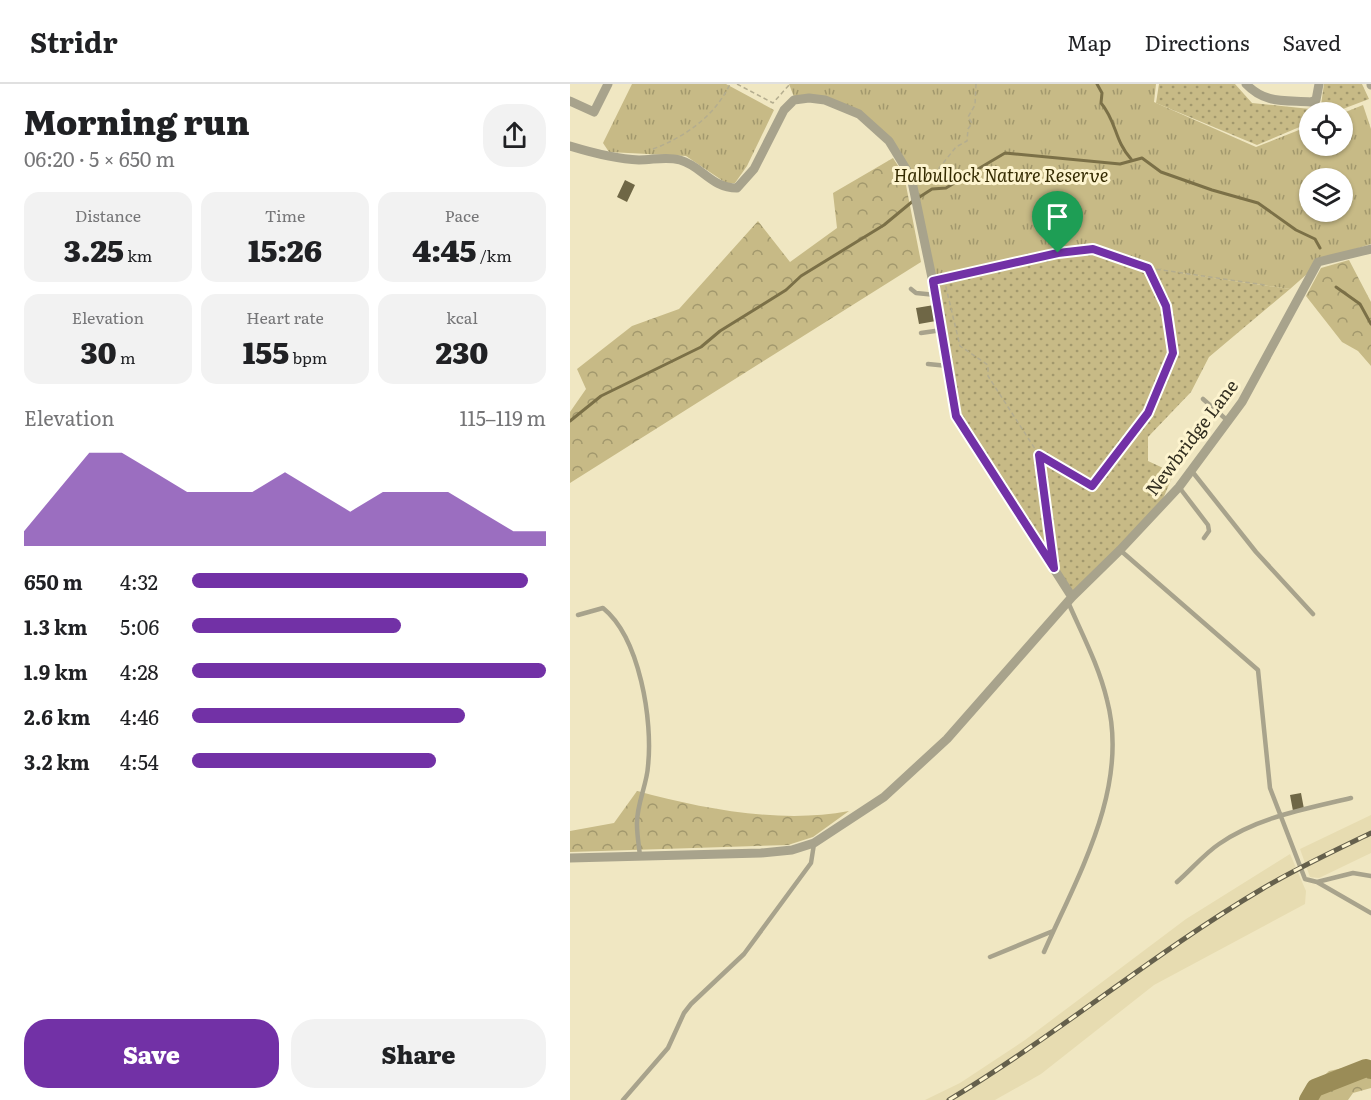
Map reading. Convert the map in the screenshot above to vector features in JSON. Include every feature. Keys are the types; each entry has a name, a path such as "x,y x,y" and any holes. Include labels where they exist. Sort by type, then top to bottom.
{"street":[{"path":"570,101 594,112 608,84"},
{"path":"1246,84 1253,94 1262,98 1311,102 1318,95 1319,84"},
{"path":"570,146 606,157 641,160 660,157 682,160 724,188 737,188 754,169 784,110 794,100 809,98 825,100 859,114 878,130 890,141 907,168 917,203 936,295 956,416 1070,599"},
{"name":"Newbridge Lane","path":"570,858 761,853 792,850 814,843 884,797 915,771 982,702 1070,599 1179,487 1242,402 1318,262 1371,249"}],"lane":[{"path":"911,289 916,293 936,295"},
{"path":"921,333 942,330"},
{"path":"927,364 948,366"},
{"path":"1203,399 1228,421"},
{"path":"1191,470 1256,552 1313,614"},
{"path":"1179,487 1208,525 1209,531 1204,538"},
{"path":"1120,550 1258,670 1270,788 1305,879 1317,882 1371,913"},
{"path":"1044,952 1103,816 1111,741 1107,700 1070,599"},
{"path":"578,615 603,608 611,615 631,652 642,681 650,744 648,769 636,823 640,856"},
{"path":"1177,882 1218,845 1240,832 1281,815 1351,798"},
{"path":"623,1100 668,1047 684,1013 691,1004 744,954 811,863 814,843"},
{"path":"1317,882 1353,873 1371,876"},
{"path":"990,957 1053,931"}],"path":[{"path":"641,160 652,149 679,139 722,101 730,84"},
{"path":"737,84 773,103 790,84"},
{"path":"913,167 936,172 956,147 966,141 968,129 972,123 968,117 975,105 976,84"},
{"path":"933,281 1058,253 1093,249 1148,268 1264,285"},
{"path":"1039,455 1092,486 1148,413 1173,353 1166,306 1148,268"},
{"path":"944,279 960,346 988,365 988,376 1039,455 1051,546"}],"shaded area":[{"path":"1371,815 1371,853 1319,878 1310,877 1300,849"},
{"path":"1290,854 1306,891 1305,904 1154,985 1041,1074 995,1100 925,1100 960,1083 1025,1040 1186,919"}],"green space":[{"path":"632,84 726,84 774,110 747,166 735,183 726,183 686,156 609,152 603,143"},
{"name":"Halbullock Nature Reserve","path":"789,84 1156,84 1154,102 1256,147 1299,130 1299,156 1353,156 1353,109 1363,105 1371,129 1371,244 1324,259 1290,289 1186,274 1125,260 1093,249 1029,259 933,281 907,168 878,130 836,105 794,97"},
{"path":"1159,84 1235,84 1252,103 1299,108 1299,127 1257,145 1156,103"},
{"path":"1324,84 1362,84 1369,99 1353,105 1353,102 1321,102"},
{"path":"893,158 904,175 921,262 570,483 570,412 586,389 577,369 632,326 679,309 758,221 790,262 837,228 833,193"},
{"path":"1093,249 1186,274 1290,289 1209,357 1191,392 1148,437 1148,461 1174,473 1159,508 1072,597 956,416 936,280"},
{"path":"1349,260 1371,302 1371,366 1358,351 1342,342 1306,296 1321,268"},
{"path":"637,791 689,804 743,813 797,816 849,811 813,837 788,845 570,852 570,831 614,823"},
{"path":"1371,1062 1371,1088 1353,1093 1348,1100 1299,1100 1329,1071"}],"building":[{"path":"625,180 635,185 627,202 617,197"},
{"path":"934,305 936,321 919,324 916,308"},
{"path":"1301,793 1304,809 1293,811 1290,795"}],"waterway":[{"path":"1097,84 1102,93 1101,103 1110,117 1121,145 1131,159"},
{"path":"918,198 932,189 946,188 1005,153 1120,164 1142,158 1161,172 1258,203 1296,230 1315,239 1320,248"},
{"path":"570,421 601,396 701,347 720,331 786,290 801,276 884,225 913,201"},
{"path":"1336,287 1360,304 1371,324"},
{"path":"1308,1100 1315,1088 1366,1068 1371,1070"}],"railway":[{"path":"949,1100 1028,1049 1222,914 1289,874 1371,833"}],"route":[{"path":"1093,249 1148,268 1166,306 1173,353 1148,413 1092,486 1039,455 1054,568 956,416 933,281 1058,253 1093,249"}]}
